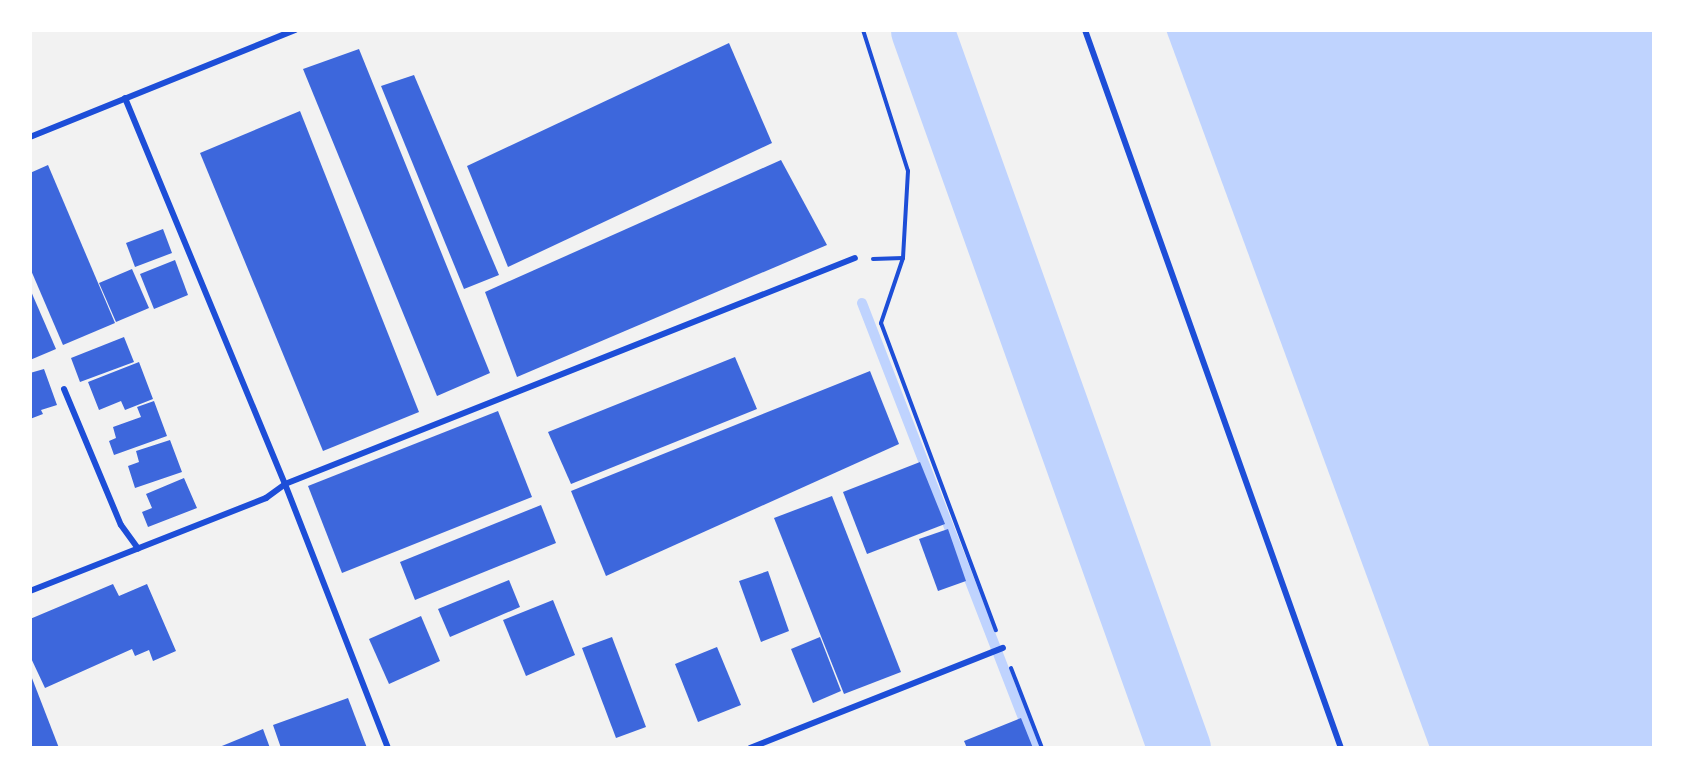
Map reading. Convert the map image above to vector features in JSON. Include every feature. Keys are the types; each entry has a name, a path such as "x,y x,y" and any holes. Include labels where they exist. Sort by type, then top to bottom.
{"street":[{"path":"30,137 295,30"},
{"path":"1085,30 1341,748"},
{"path":"125,98 285,484 388,748"},
{"path":"30,591 266,498 285,484 855,258"},
{"path":"64,389 121,525 138,548"},
{"path":"750,748 1003,648"}],"path":[{"path":"863,30 908,171 903,258 881,323 1042,748"},
{"path":"855,258 903,258"}],"water":[{"path":"1166,30 1654,30 1654,748 1430,748"}],"building":[{"path":"729,43 772,143 508,267 467,166"},
{"path":"359,49 490,373 437,396 303,69"},
{"path":"414,75 499,275 464,289 381,86"},
{"path":"300,111 419,412 323,451 200,153"},
{"path":"781,160 827,245 517,377 485,292"},
{"path":"48,165 115,323 63,345 30,268 30,173"},
{"path":"163,229 172,253 135,267 126,243"},
{"path":"175,260 188,295 154,309 140,274"},
{"path":"132,269 149,308 116,322 99,283"},
{"path":"30,289 56,349 30,360"},
{"path":"124,337 134,362 80,382 71,358"},
{"path":"735,357 757,409 571,484 548,432"},
{"path":"139,362 153,399 125,410 121,401 99,410 88,382"},
{"path":"44,369 57,405 41,410 43,414 30,419 30,373"},
{"path":"870,371 899,444 606,576 571,491"},
{"path":"154,401 167,436 114,455 109,441 116,438 113,427 141,417 137,407"},
{"path":"498,411 532,497 342,573 308,486"},
{"path":"170,440 182,472 135,488 128,466 139,462 136,451"},
{"path":"920,462 945,524 867,554 843,492"},
{"path":"184,478 197,508 148,527 142,512 152,508 146,494"},
{"path":"832,496 901,672 844,694 774,518"},
{"path":"541,505 556,543 415,600 400,562"},
{"path":"948,529 966,581 938,591 919,539"},
{"path":"768,571 789,631 761,642 739,581"},
{"path":"509,580 520,607 450,637 438,609"},
{"path":"113,584 119,596 147,584 176,651 153,661 149,650 135,656 132,649 45,688 30,656 30,619"},
{"path":"553,600 575,655 526,676 503,620"},
{"path":"421,616 440,661 389,684 369,639"},
{"path":"612,637 646,727 616,738 582,648"},
{"path":"820,637 841,691 813,703 791,649"},
{"path":"717,647 741,705 698,722 675,664"},
{"path":"30,673 59,748 30,748"},
{"path":"348,698 367,748 281,748 273,725"},
{"path":"1021,718 1033,748 967,748 964,741"},
{"path":"263,729 270,748 217,748"}],"waterway":[{"path":"922,30 1179,748"},
{"path":"862,303 1035,748"}]}
